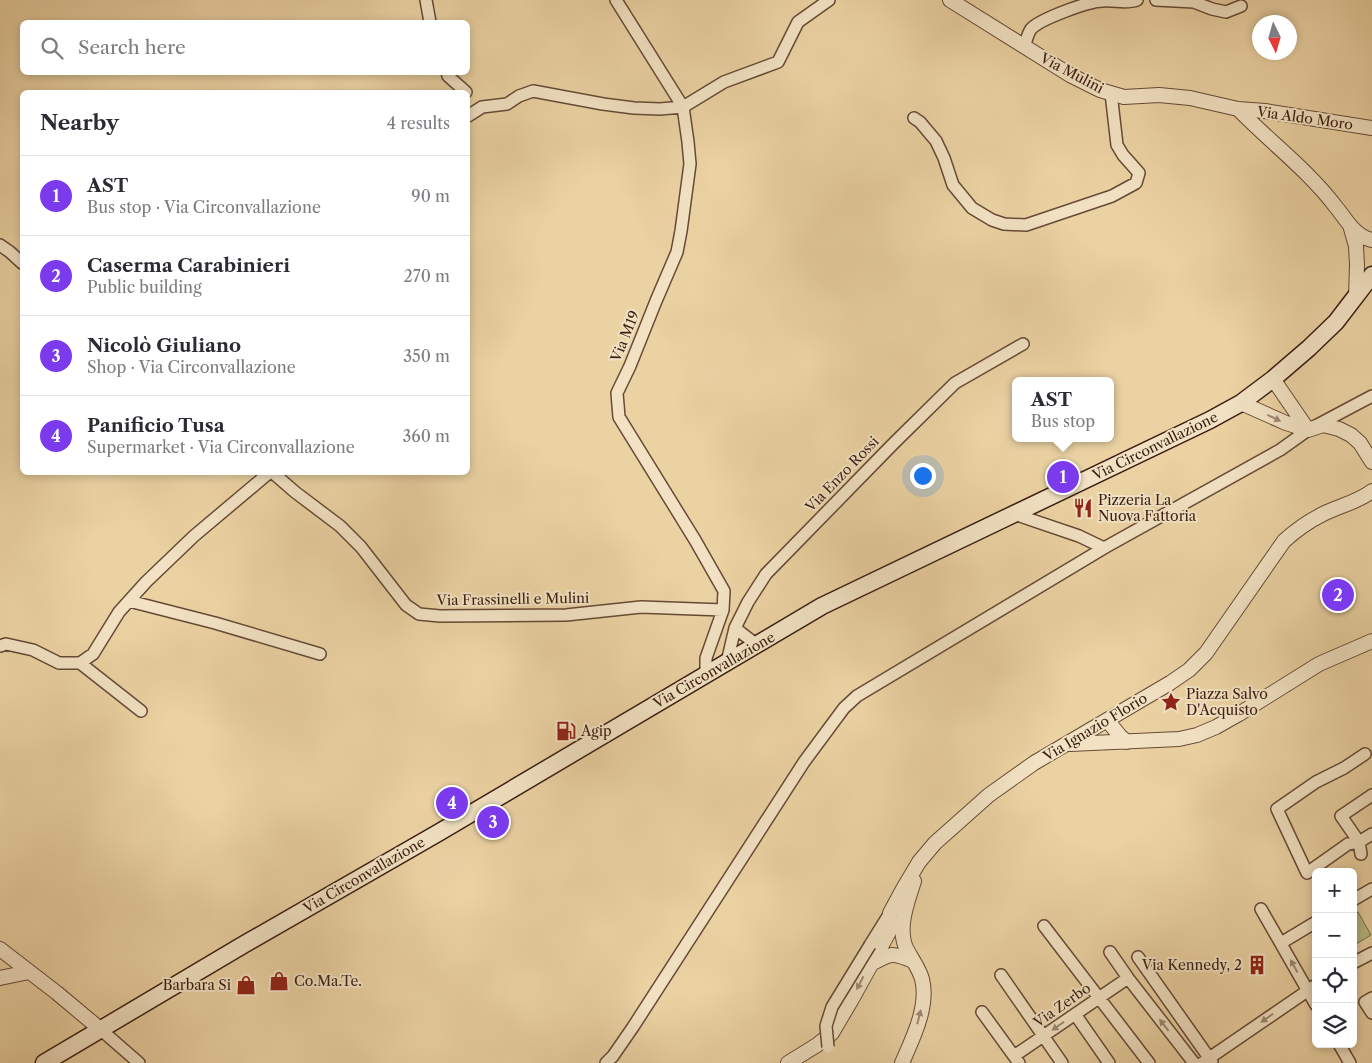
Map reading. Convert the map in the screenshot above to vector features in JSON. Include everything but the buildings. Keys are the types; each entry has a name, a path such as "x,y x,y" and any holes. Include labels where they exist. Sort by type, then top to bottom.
{"main road":[{"name":"Via Circonvallazione","path":"44,1063 822,606 1210,420 1241,403 1273,379 1336,322 1372,275"}],"street":[{"path":"426,0 430,20"},
{"name":"Via M19","path":"616,0 683,107 690,164 677,252 617,393 619,417 696,540 724,591 723,610 706,658 706,674"},
{"path":"470,115 482,107 507,104 519,96 533,91 634,108 660,109 683,107 724,82 778,62 798,22 829,0"},
{"path":"1024,46 1031,29 1042,21 1093,2 1130,2 1137,0"},
{"path":"1156,0 1194,2 1226,12 1241,6"},
{"name":"Via Mulini","path":"954,1 1070,75 1100,90 1124,97 1159,95 1238,109"},
{"path":"448,75 464,90"},
{"path":"914,118 920,122 936,141 953,185 972,208 992,220 1004,224 1026,225 1112,196 1136,183 1140,173 1123,155 1117,145 1111,93"},
{"path":"470,96 482,107"},
{"path":"1238,109 1306,173 1336,205 1350,225 1372,250"},
{"name":"Via Aldo Moro","path":"1238,109 1265,111 1372,128"},
{"path":"1363,241 1362,261 1372,271"},
{"path":"1356,296 1357,265 1363,241"},
{"path":"0,245 20,261"},
{"name":"Via Enzo Rossi","path":"727,662 735,628 748,602 766,574 894,442 955,383 1023,344"},
{"path":"1273,379 1308,430"},
{"path":"606,1063 633,1027 804,762 844,708 857,696 1104,548 1280,450 1308,430 1372,396"},
{"path":"1241,403 1286,424 1308,430 1323,425 1339,429 1351,435 1360,443 1371,459"},
{"name":"Via Frassinelli e Mulini","path":"80,663 93,654 119,612 146,582 194,536 267,475"},
{"name":"Via Frassinelli e Mulini","path":"275,475 340,526 361,547 406,605 419,614 440,616 566,615 640,607 723,610"},
{"name":"Via Ignazio Florio","path":"788,1063 818,1045 832,1033 889,932 890,913 903,889 919,862 935,843 988,795 1034,763 1170,684 1189,670 1206,653 1284,541 1296,530 1321,515 1372,492"},
{"path":"1014,514 1079,536 1104,548"},
{"path":"129,601 214,623 320,654"},
{"path":"735,628 757,645"},
{"path":"1067,744 1179,739 1197,735 1239,714 1318,664 1372,641"},
{"path":"0,646 6,644 33,650 59,664 80,663 141,711"},
{"path":"1108,720 1127,742"},
{"path":"1365,754 1344,768 1316,782 1277,809 1307,873 1348,844 1359,842 1372,834"},
{"path":"1361,854 1359,842 1342,816 1372,795"},
{"name":"Via Ignazio Florio","path":"902,1063 919,1020 923,996 922,978 905,946 902,935 905,910 919,862"},
{"path":"1357,898 1372,889"},
{"path":"1261,910 1311,987 1315,1003"},
{"path":"828,1047 826,1026 832,1007 890,913"},
{"path":"1281,943 1312,924"},
{"path":"1044,926 1149,1063"},
{"path":"0,950 57,993 139,1063"},
{"path":"1110,952 1194,1063"},
{"path":"1357,962 1372,953"},
{"path":"870,964 885,956 897,954 913,961"},
{"path":"1138,958 1208,1061 1311,987"},
{"path":"0,978 29,972"},
{"path":"1001,975 1062,1063"},
{"name":"Via Zerbo","path":"1017,1060 1075,1014 1128,978"},
{"path":"1365,997 1372,1013"},
{"path":"982,1012 1017,1060"},
{"path":"1075,1014 1110,1063"},
{"path":"1341,1048 1350,1063"}],"green space":[{"path":"1357,913 1371,935 1357,944"}],"place":[{"name":"AST","path":"1063,477"},
{"name":"Pizzeria La Nuova Fattoria","path":"1083,508"},
{"name":"Caserma Carabinieri","path":"1338,595"},
{"name":"Piazza Salvo D'Acquisto","path":"1171,702"},
{"name":"Agip","path":"566,731"},
{"name":"Panificio Tusa","path":"452,803"},
{"name":"Nicolò Giuliano","path":"493,822"},
{"name":"Via Kennedy, 2","path":"1257,965"},
{"name":"Co.Ma.Te.","path":"279,981"},
{"name":"Barbara Si","path":"246,985"}]}
